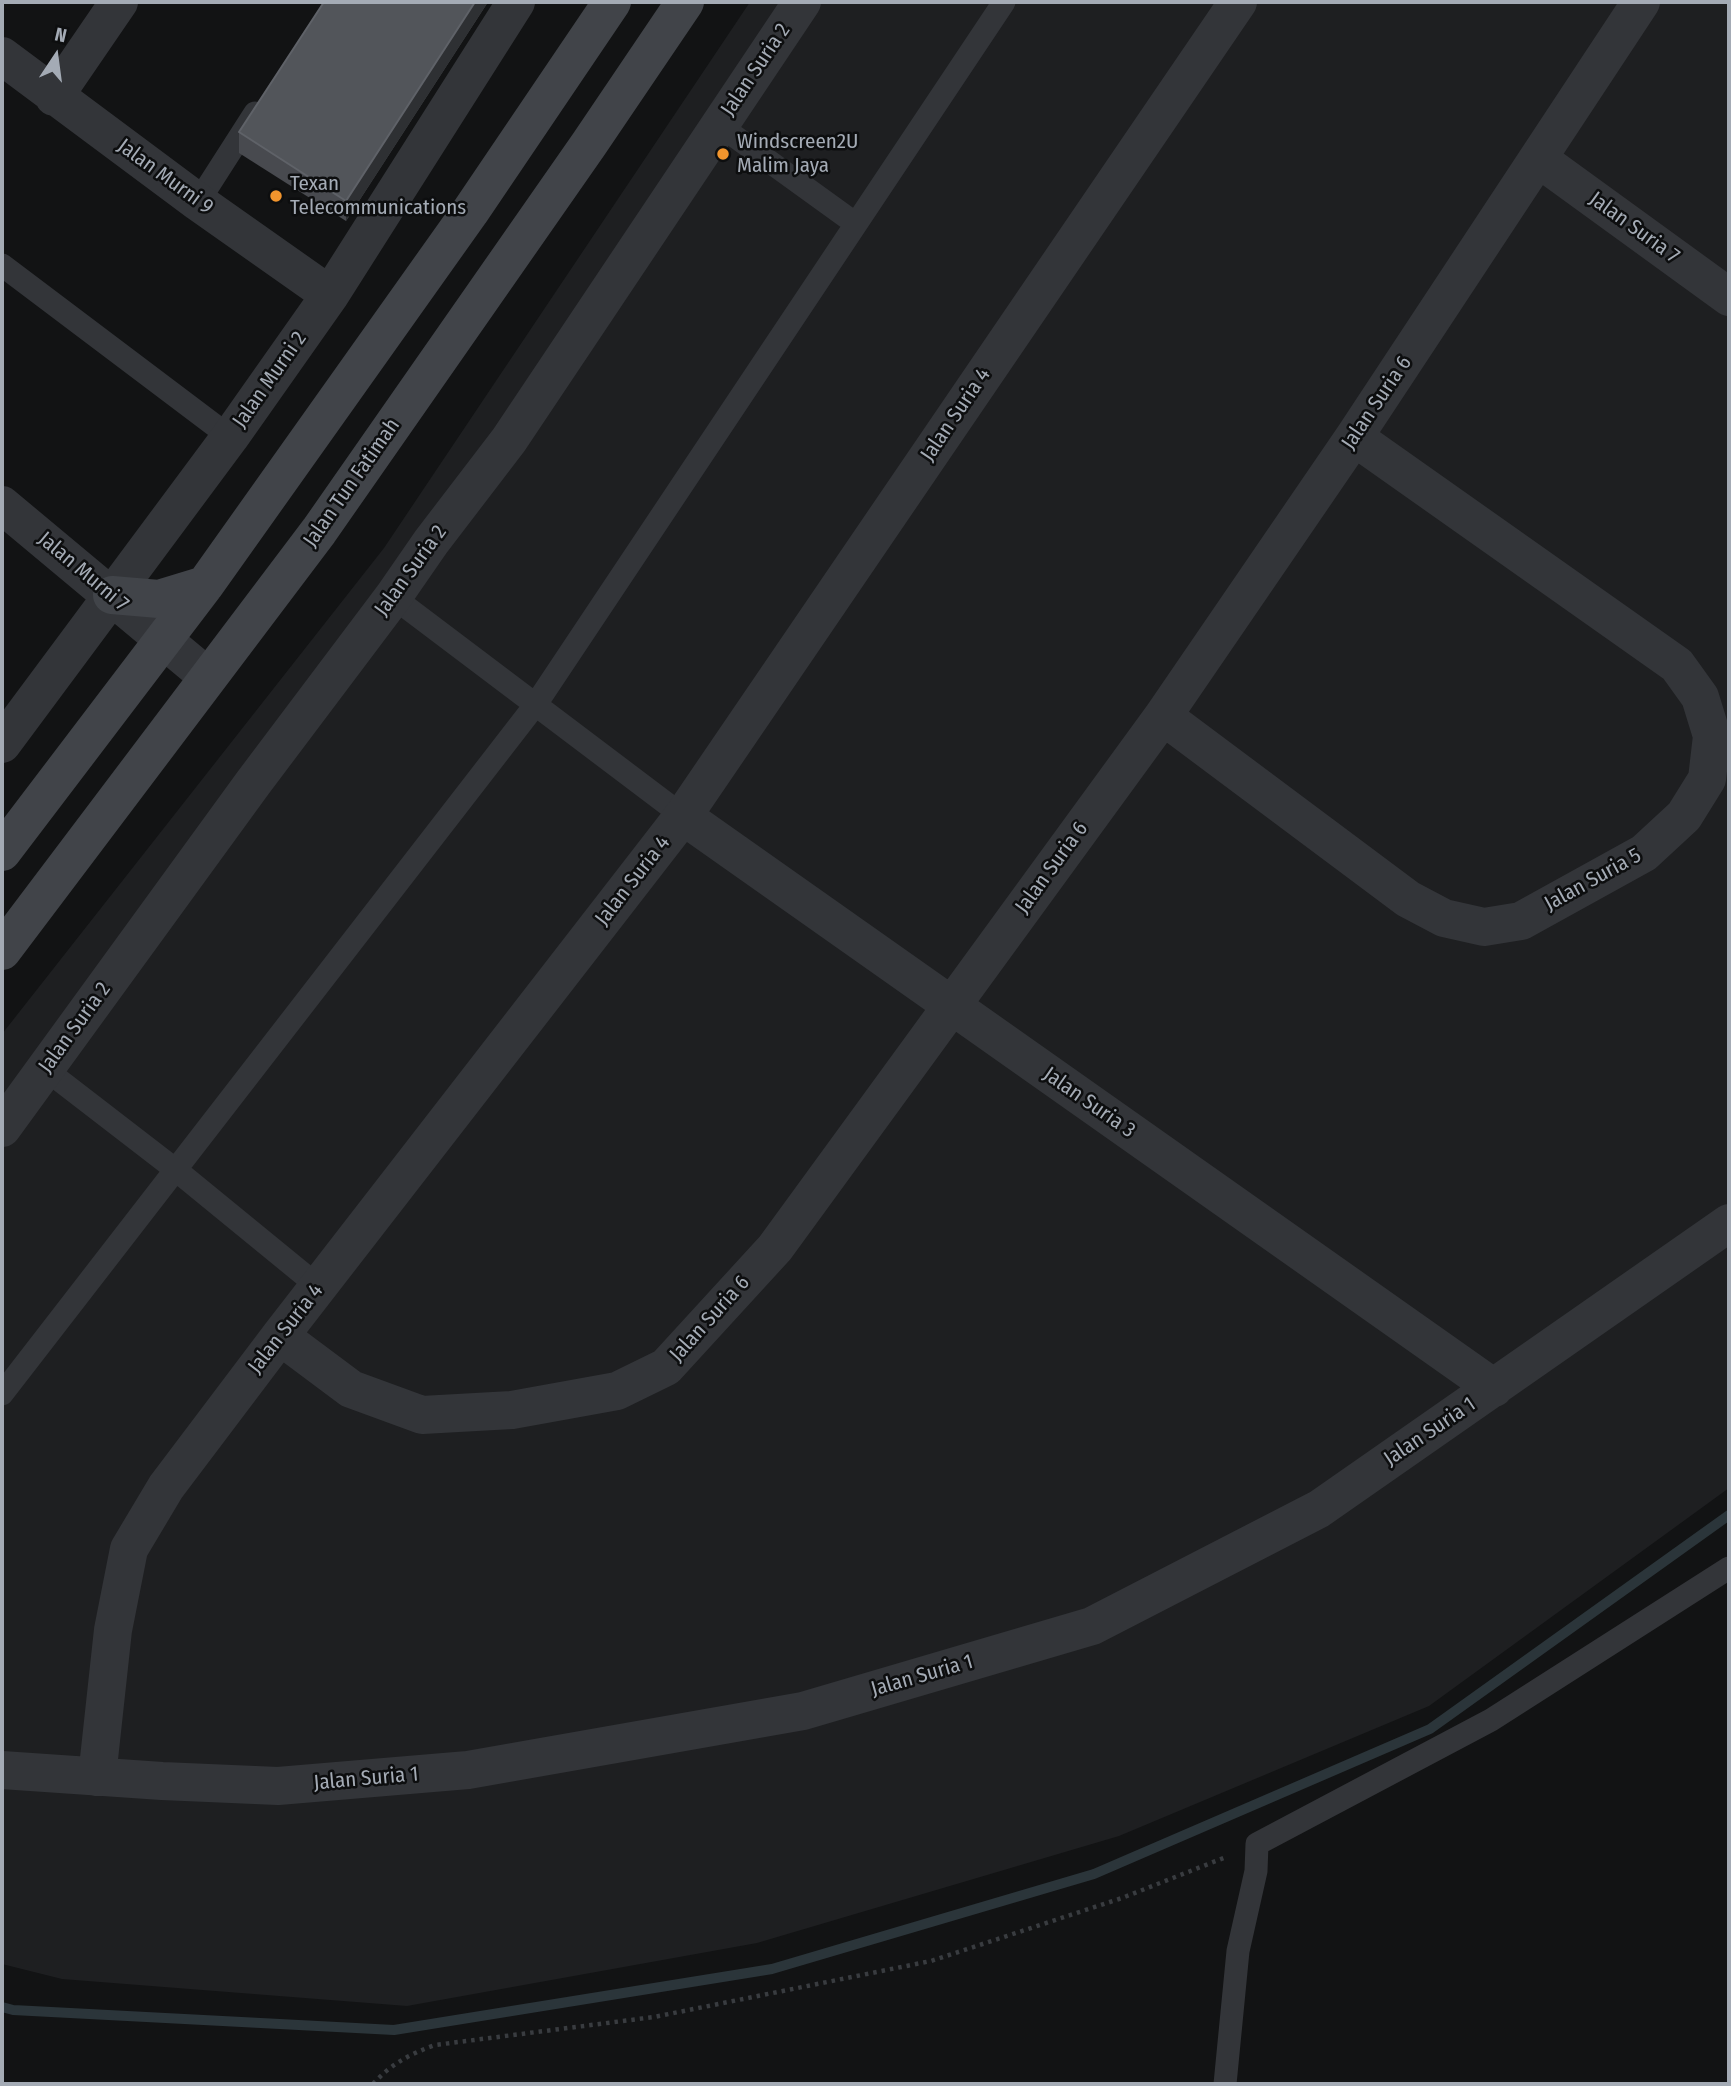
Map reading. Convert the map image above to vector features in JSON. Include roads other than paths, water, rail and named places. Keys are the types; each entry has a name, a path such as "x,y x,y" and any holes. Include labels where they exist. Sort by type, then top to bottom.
{"main road":[{"path":"2,852 205,585 470,212 612,2"},
{"name":"Jalan Tun Fatimah","path":"2,951 319,531 685,2"},
{"path":"112,595 159,599 205,585"}],"street":[{"path":"54,97 119,2"},
{"name":"Jalan Murni 2","path":"2,744 230,437 330,295 516,2"},
{"name":"Jalan Suria 2","path":"2,1128 431,542 509,440 802,2"},
{"name":"Jalan Suria 4","path":"97,1777 113,1630 129,1549 166,1487 683,816 1238,2"},
{"name":"Jalan Suria 6","path":"280,1336 351,1389 422,1415 512,1410 617,1391 666,1367 775,1248 1163,716 1354,437 1641,2"},
{"name":"Jalan Murni 9","path":"2,56 198,202 330,295"},
{"name":"Jalan Suria 7","path":"1539,159 1729,297"},
{"name":"Jalan Suria 5","path":"1163,716 1408,900 1444,918 1484,927 1521,921 1599,878 1644,853 1684,816 1707,779 1712,736 1700,697 1677,665 1354,437"},
{"name":"Jalan Murni 7","path":"2,505 208,677"},
{"name":"Jalan Suria 3","path":"683,816 1494,1388"},
{"name":"Jalan Suria 1","path":"2,1770 278,1786 468,1770 803,1711 1092,1626 1319,1509 1729,1223"}],"lane":[{"path":"2,1394 536,704 1004,2"},
{"path":"198,202 265,96"},
{"path":"719,125 856,224"},
{"path":"2,265 230,437"},
{"path":"393,597 683,816"},
{"path":"45,1069 176,1170 318,1287"},
{"path":"1225,2084 1238,1951 1256,1871 1257,1843 1491,1720 1729,1568"}],"waterway":[{"path":"2,2007 13,2010 394,2030 772,1969 1094,1874 1430,1729 1729,1515"}],"place":[{"name":"Windscreen2U Malim Jaya","path":"723,154"},
{"name":"Texan Telecommunications","path":"276,196"}]}
